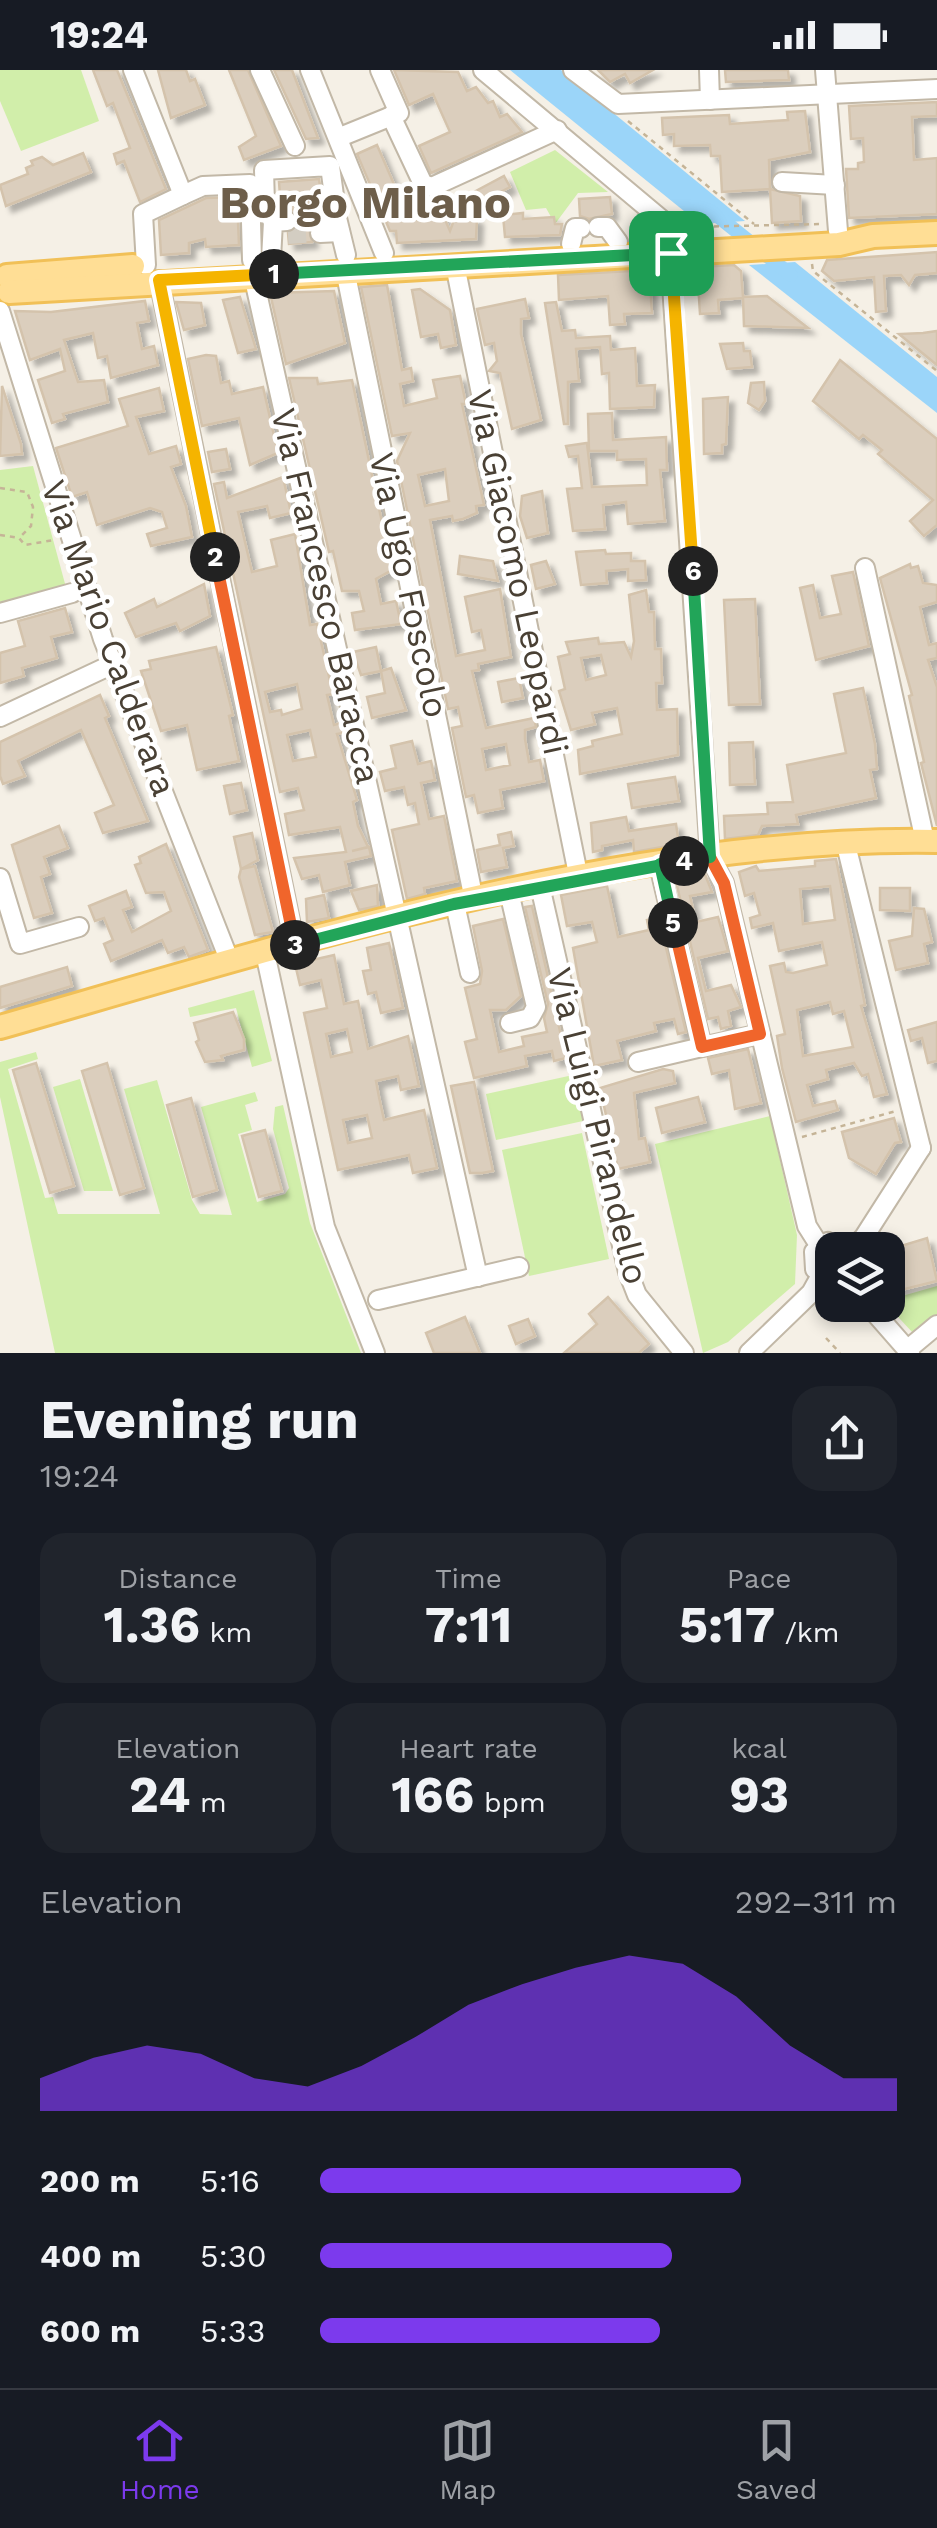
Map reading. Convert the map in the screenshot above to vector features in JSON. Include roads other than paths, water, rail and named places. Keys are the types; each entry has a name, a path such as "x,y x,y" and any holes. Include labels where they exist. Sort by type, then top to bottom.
{"main road":[{"path":"334,238 384,253 584,233 618,242 770,236 831,227 873,236"},
{"path":"770,236 839,244 873,236 937,233"},
{"path":"3,290 153,273 271,244 334,238 455,265 677,240"},
{"path":"0,1027 400,918 579,878 710,857 931,841"}],"street":[{"path":"133,70 184,195"},
{"path":"260,70 295,146"},
{"path":"310,70 384,253"},
{"path":"340,137 399,113 380,70"},
{"path":"483,70 668,225 677,240 693,464 710,857 724,883 807,1226 815,1239"},
{"path":"573,70 617,108 937,89"},
{"path":"709,70 710,100"},
{"path":"826,70 835,184 831,227"},
{"path":"391,116 423,184 432,187 557,130"},
{"name":"Via Ugo Foscolo","path":"271,244 264,170 330,166 334,238 464,902 470,973"},
{"path":"782,182 835,184"},
{"path":"271,244 250,184 203,186 143,214 294,946"},
{"name":"Via Francesco Baracca","path":"271,244 400,918 478,1277"},
{"name":"Via Giacomo Leopardi","path":"455,265 579,878"},
{"name":"Via Mario Calderara","path":"3,290 113,664 230,962"},
{"path":"864,568 931,841"},
{"path":"0,614 72,593"},
{"path":"0,717 113,664"},
{"path":"846,845 929,1146 868,1232"},
{"path":"660,864 702,1047"},
{"path":"0,878 20,944 80,927"},
{"name":"Via Luigi Pirandello","path":"540,886 628,1272 637,1294 684,1353"},
{"path":"509,892 536,1007 530,1018 510,1022"},
{"path":"265,953 324,1227 375,1353"},
{"path":"638,1062 760,1034"},
{"path":"378,1300 519,1267"},
{"path":"749,1353 815,1289"},
{"path":"883,1322 908,1351 937,1325"}],"water":[{"path":"510,70 561,70 745,221 700,224"},
{"path":"795,262 937,377 937,413 749,265"}],"waterway":[{"path":"710,210 791,275"}],"tunnel":[{"path":"287,221 319,219"},
{"path":"288,235 320,233"}],"district":[{"name":"Borgo Milano","path":"365,202"}]}
